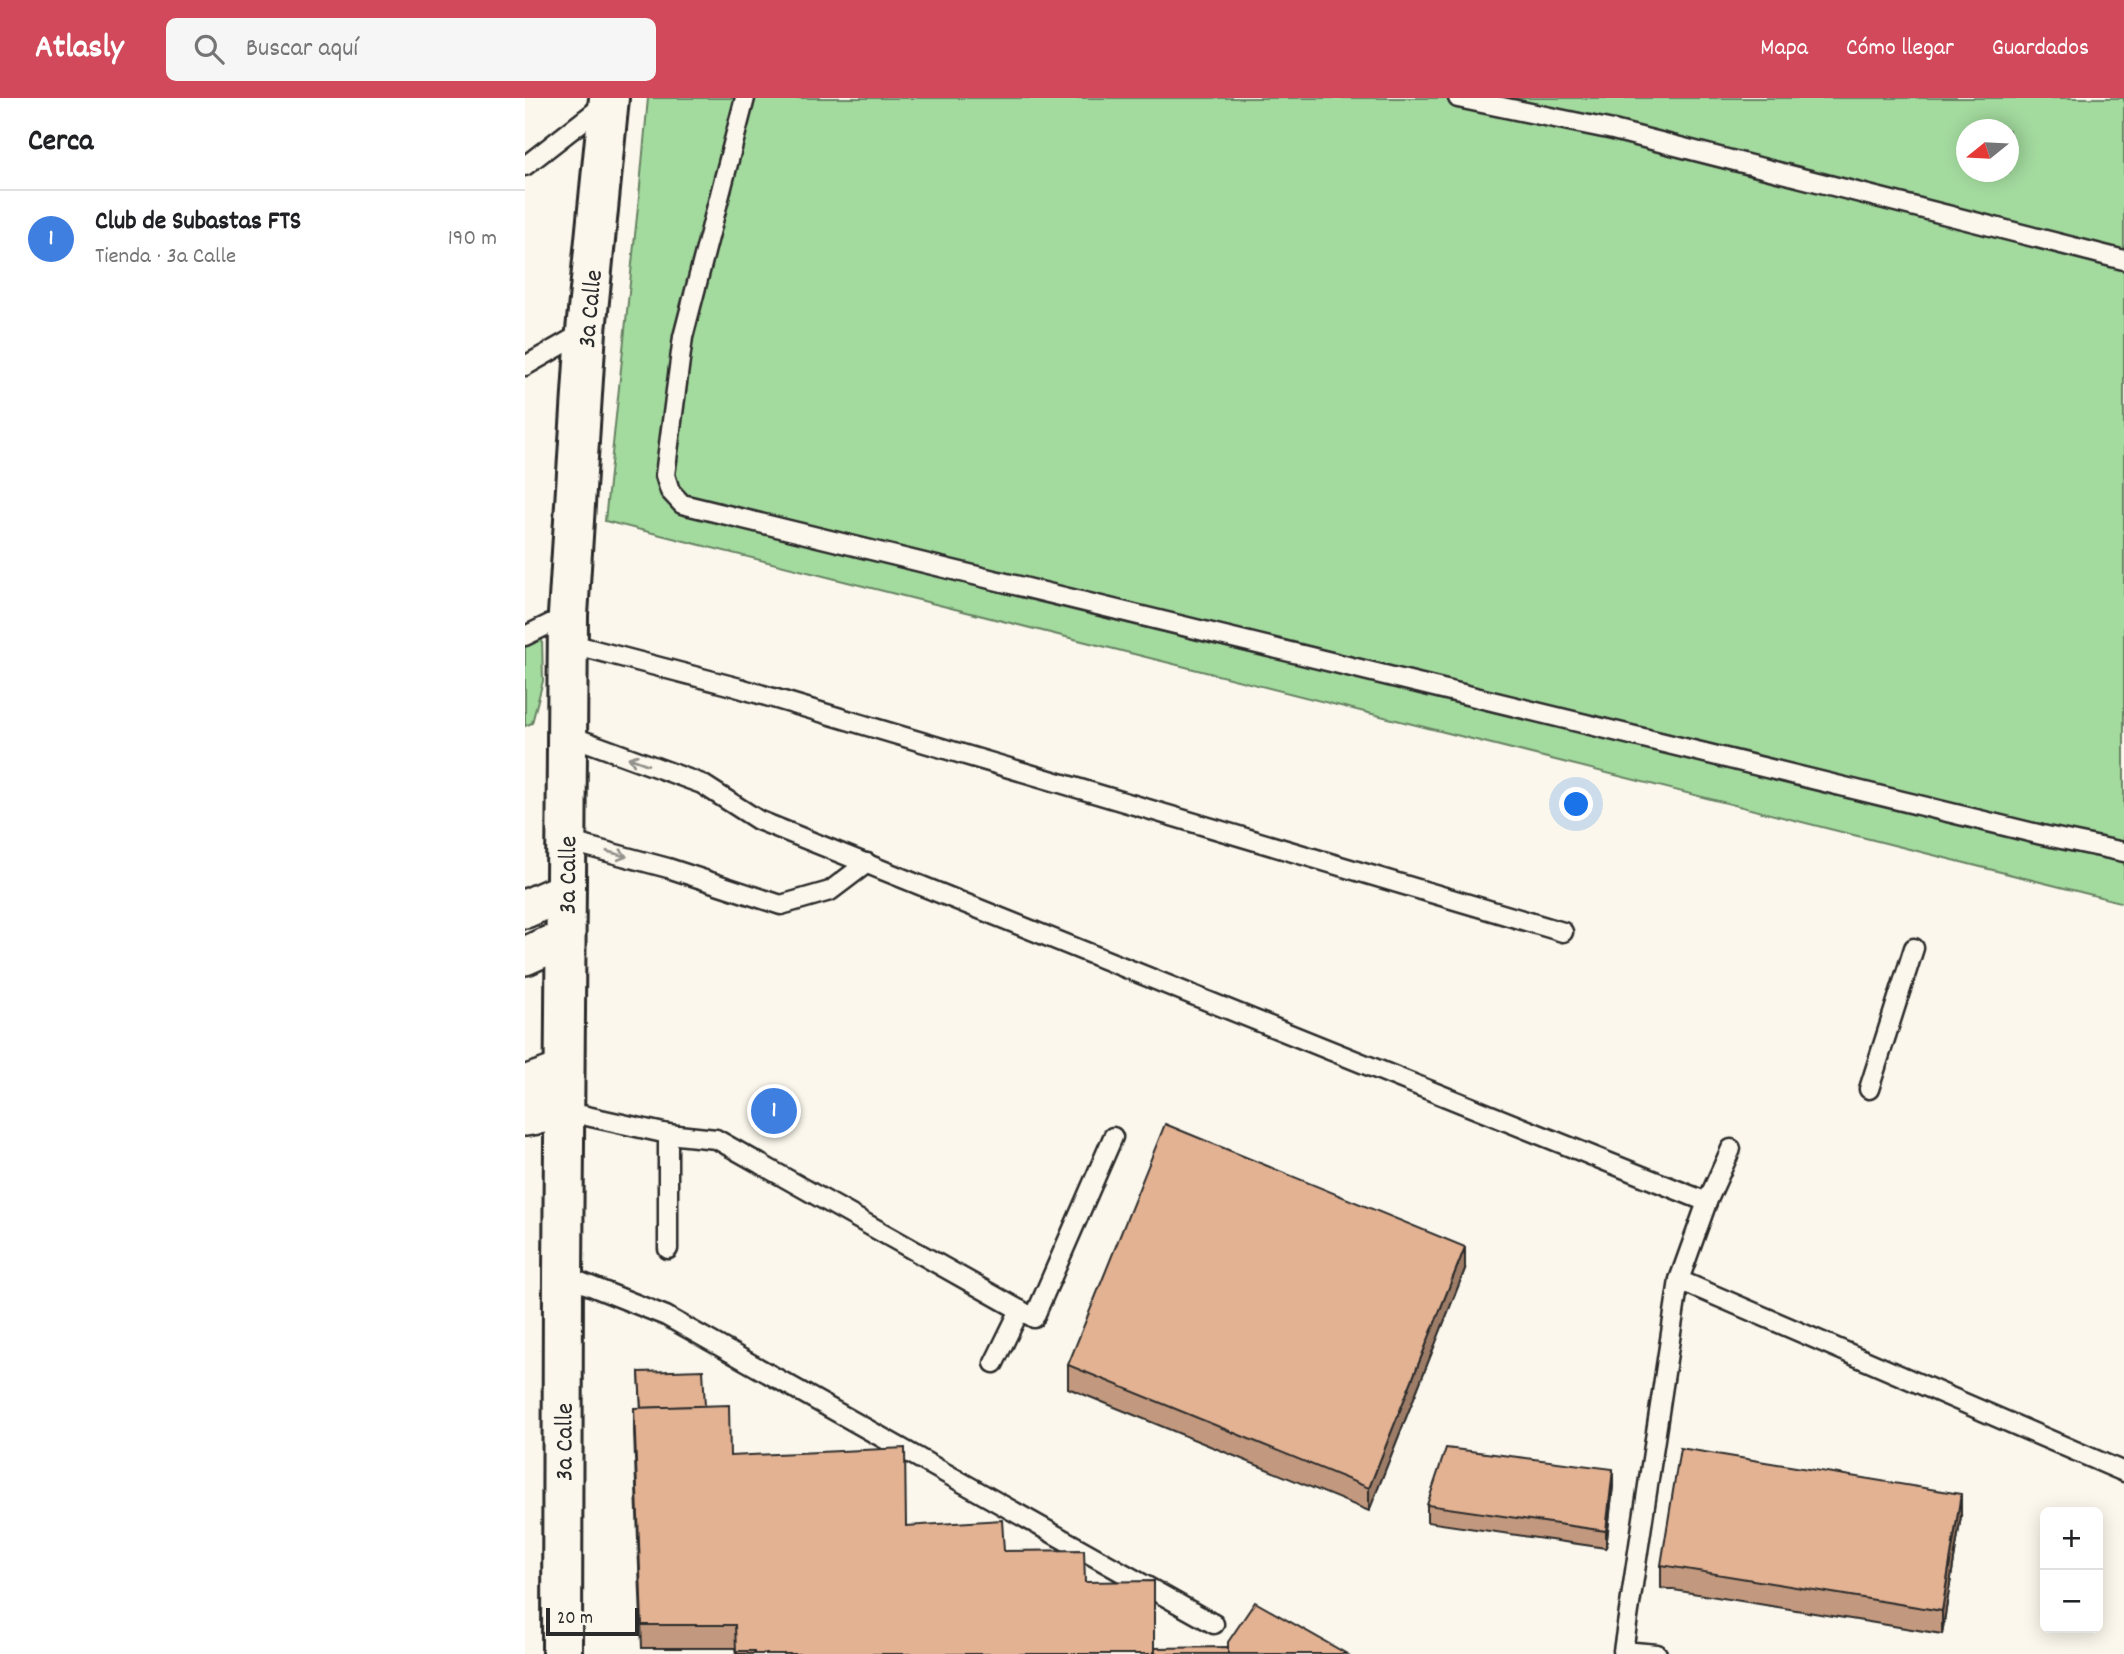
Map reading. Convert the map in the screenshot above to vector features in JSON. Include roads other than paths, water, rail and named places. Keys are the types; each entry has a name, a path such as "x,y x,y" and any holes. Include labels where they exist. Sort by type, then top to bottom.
{"main road":[{"name":"3a Calle","path":"562,1654 562,1276 568,629 586,331 609,99"}],"street":[{"path":"525,909 566,891"},
{"path":"525,956 565,938"},
{"path":"525,1085 564,1071"},
{"path":"525,1117 564,1111"}],"lane":[{"path":"745,98 683,337 664,475 670,491 682,504 2042,835 2124,852"},
{"path":"1458,98 1613,130 2124,260"},
{"path":"525,166 609,99"},
{"path":"525,366 586,331"},
{"path":"525,636 568,629 736,687 1563,932"},
{"path":"568,735 702,784 758,820 1707,1202"},
{"path":"567,841 668,868 781,905 830,891 867,863"},
{"path":"1869,1089 1914,948"},
{"path":"564,1111 668,1134 716,1139 1034,1318 1113,1137"},
{"path":"668,1134 668,1249"},
{"path":"1657,1654 1623,1651 1679,1279 1707,1202 1731,1149"},
{"path":"562,1276 666,1316 1214,1624"},
{"path":"1679,1279 2124,1472"},
{"path":"994,1363 1020,1310"}],"place":[{"name":"Club de Subastas FTS","path":"774,1111"}]}
